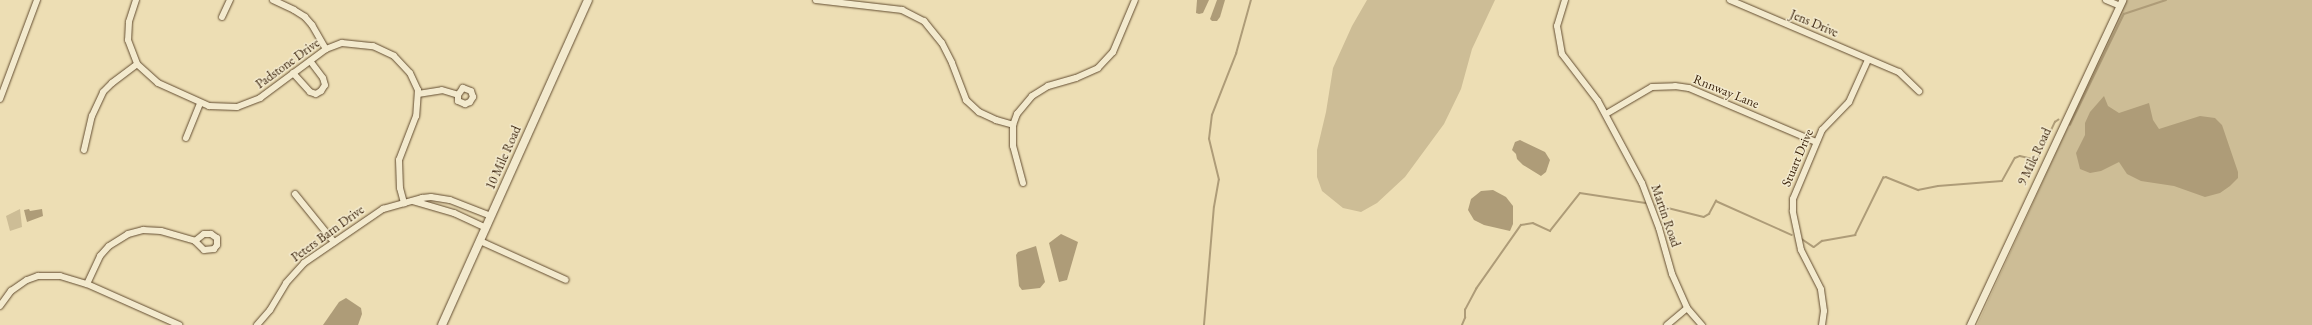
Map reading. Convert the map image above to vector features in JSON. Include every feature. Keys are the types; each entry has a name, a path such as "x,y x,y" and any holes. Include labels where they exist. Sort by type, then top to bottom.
{"main road":[{"name":"10 Mile Road","path":"442,325 588,0"}],"street":[{"path":"0,99 37,0"},
{"name":"Padstone Drive","path":"136,0 129,22 128,40 137,64 158,83 209,106 237,107 260,98 326,49 342,43 373,46 383,49 394,56 410,73 418,94 416,116 400,160 400,188 404,203"},
{"path":"222,17 230,0"},
{"path":"273,0 305,17 312,25 326,49"},
{"path":"816,0 902,10 924,21 942,43 966,100 979,112 996,120 1013,125"},
{"path":"1023,183 1013,146 1013,125 1017,114 1032,96 1048,86 1076,78 1098,68 1113,52 1135,0"},
{"path":"1565,0 1557,26 1562,54 1606,114"},
{"name":"Jens Drive","path":"1730,0 1899,72 1919,91"},
{"path":"2106,0 2121,3"},
{"name":"9 Mile Road","path":"1970,325 2121,3"},
{"name":"Stuart Drive","path":"1823,323 1821,289 1801,250 1793,211 1796,188 1822,130 1849,102 1868,60"},
{"path":"293,73 310,92 316,94 321,91 325,84 323,78 310,61"},
{"path":"84,150 92,116 103,92 112,83 137,64"},
{"name":"Rnnway Lane","path":"1606,114 1652,87 1675,86 1689,88 1816,142"},
{"path":"418,94 442,90 458,95"},
{"path":"186,138 200,103"},
{"name":"Martin Road","path":"1606,114 1642,183 1659,228 1672,274 1687,308 1702,325"},
{"path":"295,194 334,242"},
{"name":"Peters Barn Drive","path":"256,325 270,310 286,283 295,272 370,216 389,207 431,197 450,200 491,216"},
{"name":"Peters Barn Drive","path":"413,201 454,213 486,228"},
{"path":"87,284 100,256 109,246 128,234 143,230 161,231 195,241"},
{"path":"480,241 566,280"},
{"path":"0,306 11,291 27,280 38,276 60,276 87,284 179,325"},
{"path":"1667,325 1687,308"},
{"path":"1823,323 1831,325"}],"shaded area":[{"path":"1197,0 1209,0 1203,13 1196,13"},
{"path":"1217,0 1225,0 1220,17 1217,21 1212,21 1210,19"},
{"path":"1367,0 1495,0 1472,49 1461,89 1444,124 1405,177 1377,203 1361,212 1343,208 1322,191 1317,177 1317,150 1326,112 1333,68 1352,26"},
{"path":"2126,0 2312,0 2312,325 1977,325"},
{"path":"2104,96 2108,106 2119,113 2149,103 2153,120 2159,129 2200,116 2215,118 2222,125 2238,172 2238,178 2220,193 2205,197 2174,186 2141,181 2127,174 2119,162 2101,171 2090,173 2080,169 2076,153 2085,135 2085,123 2090,112"},
{"path":"1520,140 1545,152 1550,160 1546,172 1541,176 1523,165 1517,159 1516,154 1512,150 1515,142"},
{"path":"1493,190 1506,197 1513,206 1513,224 1510,231 1484,225 1474,220 1468,210 1471,199 1481,191"},
{"path":"20,209 22,227 10,231 6,216"},
{"path":"29,209 30,211 42,209 43,216 27,222 24,210"},
{"path":"1061,234 1078,242 1067,280 1059,282 1049,243"},
{"path":"1036,246 1045,282 1040,288 1022,290 1019,286 1016,255 1018,252"},
{"path":"346,298 361,308 362,314 358,325 323,325 339,302"}],"waterway":[{"path":"1204,325 1214,207 1219,180 1209,139 1212,115 1236,54 1251,0"},
{"path":"2070,125 2124,14 2166,0"},
{"path":"1802,239 1814,247 1822,241 1855,235 1883,178 1886,177 1918,190 1938,186 2002,181 2015,158 2020,156 2037,160 2055,122 2058,120"},
{"path":"1462,325 1465,318 1465,310 1476,289 1521,225 1533,223 1550,231 1580,193 1645,203"},
{"path":"1656,205 1704,217 1709,214 1716,201 1792,235"}]}
